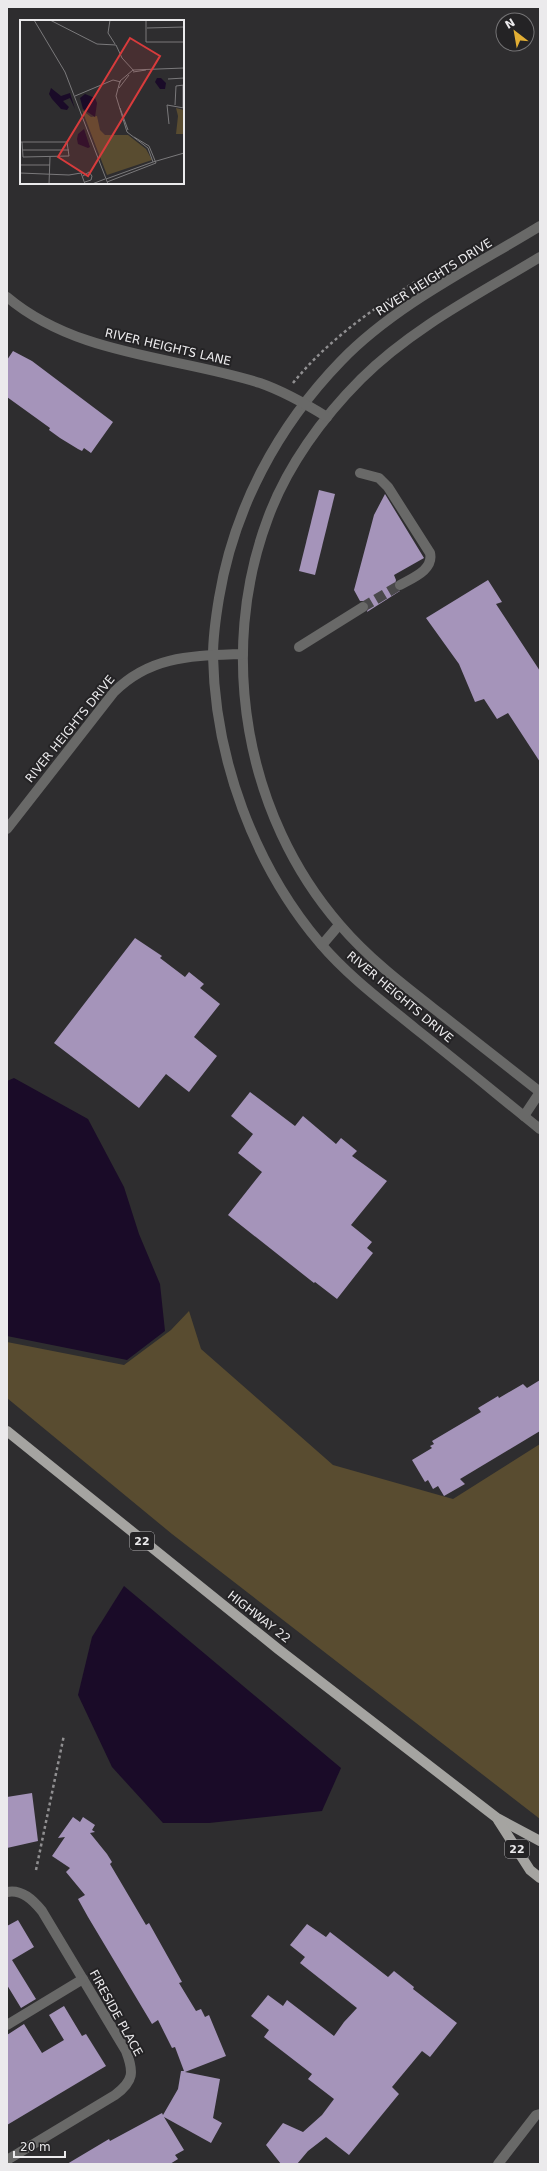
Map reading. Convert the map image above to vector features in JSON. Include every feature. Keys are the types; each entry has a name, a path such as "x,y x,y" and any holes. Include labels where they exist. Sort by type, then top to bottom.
{"main road":[{"name":"HIGHWAY 22","path":"7,1432 278,1649 497,1818 540,1841"},
{"name":"HIGHWAY 22","path":"497,1818 530,1870 540,1878"}],"street":[{"name":"RIVER HEIGHTS DRIVE","path":"540,226 396,314 342,360 303,403 270,454 251,490 240,519 223,576 213,655 224,744 241,804 264,858 307,926 322,945 364,987 540,1129"},
{"name":"RIVER HEIGHTS DRIVE","path":"540,257 406,341 361,379 327,417 289,475 268,516 249,589 244,619 242,654 249,733 268,802 296,861 310,884 339,925 386,971 540,1092"},
{"name":"RIVER HEIGHTS LANE","path":"7,297 25,312 56,328 90,342 261,383 303,403 327,417"},
{"path":"360,473 379,478 388,487 430,553 432,560 430,566 400,585"},
{"path":"300,647 364,607"},
{"name":"RIVER HEIGHTS DRIVE","path":"7,829 114,692 128,678 152,665 171,659 242,654"},
{"path":"322,945 339,925"},
{"path":"524,1116 540,1092"},
{"name":"FIRESIDE PLACE","path":"7,1892 20,1892 36,1903 126,2052 132,2074 124,2088 115,2095 7,2160"},
{"path":"7,2025 83,1979"},
{"path":"498,2164 536,2115 540,2114"}],"path":[{"path":"285,394 321,352 353,324 415,282"},
{"path":"36,1870 64,1735"}],"shaded area":[{"path":"14,1078 88,1119 124,1187 139,1234 160,1284 165,1331 127,1360 7,1336 7,1081"},
{"path":"189,1311 201,1349 333,1465 453,1499 540,1444 540,1819 172,1534 7,1398 7,1342 124,1365 171,1330"},
{"path":"124,1586 341,1768 322,1811 209,1823 163,1823 112,1767 78,1695 92,1637"}],"building":[{"path":"13,351 32,361 113,422 91,453 84,448 82,451 60,438 49,430 50,428 7,397 7,360"},
{"path":"319,490 335,494 315,575 299,571"},
{"path":"385,494 424,558 394,575 396,580 394,588 400,591 367,612 369,604 366,601 360,601 354,590 374,515"},
{"path":"488,580 502,602 496,604 540,671 540,762 508,713 497,719 484,699 475,702 459,664 426,618"},
{"path":"135,938 162,956 160,958 185,977 189,972 204,984 200,988 220,1004 194,1037 217,1056 189,1092 166,1074 139,1108 54,1043"},
{"path":"250,1092 295,1126 303,1116 336,1144 341,1138 357,1151 352,1156 387,1181 351,1225 372,1242 367,1248 373,1253 337,1299 315,1282 314,1283 228,1215 262,1172 238,1153 253,1134 231,1116"},
{"path":"540,1380 540,1431 460,1479 465,1484 444,1496 438,1486 433,1489 428,1480 425,1482 412,1460 432,1448 430,1446 434,1444 432,1441 481,1412 478,1408 498,1396 499,1398 523,1384 527,1388"},
{"path":"32,1793 38,1841 7,1848 7,1797"},
{"path":"73,1817 80,1822 83,1817 95,1825 92,1830 95,1832 90,1833 112,1862 110,1864 146,1925 149,1923 182,1982 179,1983 196,2011 201,2009 205,2017 209,2015 226,2056 185,2072 220,2079 213,2118 222,2123 211,2143 164,2117 184,2150 175,2155 178,2159 170,2164 67,2164 109,2139 110,2141 162,2113 163,2115 178,2089 181,2071 184,2071 175,2047 172,2048 158,2020 152,2024 88,1917 78,1899 85,1895 66,1872 70,1868 52,1856 65,1837 58,1838"},
{"path":"18,1920 34,1947 12,1960 36,1999 21,2008 7,1985 7,1926"},
{"path":"307,1924 326,1937 330,1932 388,1977 394,1971 414,1987 413,1989 457,2023 430,2057 422,2051 392,2087 399,2094 349,2155 326,2137 308,2151 297,2164 281,2164 266,2145 283,2123 303,2132 322,2115 334,2099 308,2079 312,2074 264,2037 269,2030 251,2016 268,1995 283,2006 287,2000 334,2036 357,2008 300,1963 305,1957 290,1945"},
{"path":"64,2006 82,2036 86,2034 106,2066 7,2125 7,2035 24,2024 42,2053 64,2040 49,2015"}],"tunnel":[{"path":"363,607 400,585"}]}
